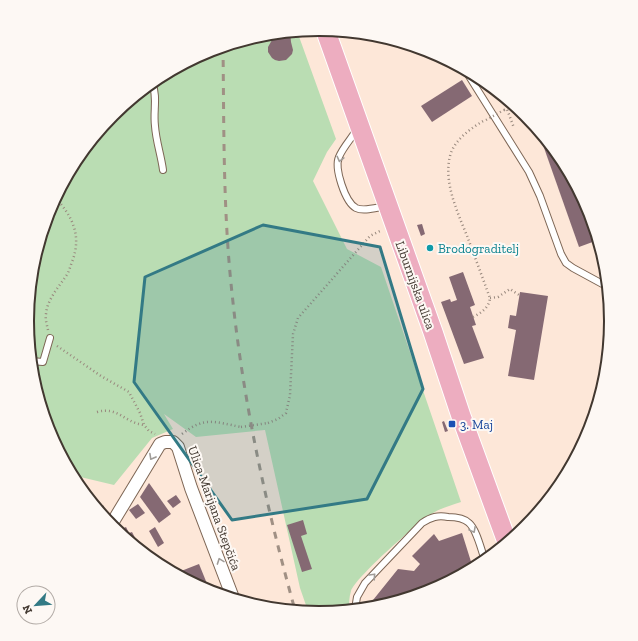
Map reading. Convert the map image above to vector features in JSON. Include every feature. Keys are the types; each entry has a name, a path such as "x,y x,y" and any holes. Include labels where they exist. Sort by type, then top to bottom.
{"main road":[{"name":"Liburnijska ulica","path":"327,36 505,537"}],"street":[{"name":"Ulica Marijana Stepčića","path":"115,519 160,444 165,442 173,442 178,447 191,488 230,591"}],"lane":[{"path":"472,80 529,172 540,196 561,254 566,263 602,283"},
{"path":"154,89 156,97 156,135 163,170"},
{"path":"359,126 338,158 338,169 344,189 348,200 356,208 364,209 388,206"},
{"path":"37,361 43,362 50,338"},
{"path":"356,603 357,597 366,583 422,523 433,517 441,516 458,518 469,523 482,553"}],"path":[{"path":"473,318 487,308 490,304 490,298 453,196 447,170 449,156 456,142 466,133 504,110 507,109 514,131"},
{"path":"60,201 64,206 75,228 77,243 76,252 68,274 52,297 45,315 50,338 58,347 101,376 129,392 140,413 144,425 149,431 162,436"},
{"path":"178,437 190,428 206,421 241,427 268,423 278,419 286,413 290,395 293,334 298,318 370,236 381,230"},
{"path":"490,298 498,297 510,289 519,295"},
{"path":"97,412 105,410 114,412 137,424 144,425"}],"highlighted area":[{"path":"263,225 380,247 423,389 367,499 232,520 134,382 145,277"}],"green space":[{"path":"299,36 336,139 327,152 313,181 347,249 381,267 461,502 433,513 402,538 355,584 351,591 349,604 319,606 306,605 300,588 265,430 196,437 164,414 173,429 152,438 114,485 81,477 63,447 49,412 39,376 36,358 34,320 36,283 39,265 49,229 63,194 82,162 93,147 117,119 146,94 177,74 210,57 245,45"}],"building":[{"path":"291,37 293,50 292,54 286,60 279,61 272,58 268,52 268,47 272,40"},
{"path":"462,80 472,96 432,122 421,106"},
{"path":"543,144 556,162 575,194 589,229 593,242 579,247"},
{"path":"422,224 425,234 421,236 417,225"},
{"path":"463,272 475,305 470,307 476,325 472,326 484,358 464,364 441,302 450,299 451,302 457,300 449,277"},
{"path":"520,292 548,296 534,380 508,376 516,330 508,328 510,315 516,316"},
{"path":"444,421 448,431 445,432 442,422"},
{"path":"149,483 171,514 159,523 140,497"},
{"path":"176,495 181,502 173,508 167,501"},
{"path":"138,504 145,513 136,519 129,510"},
{"path":"303,520 307,534 301,536 312,569 302,572 287,525"},
{"path":"126,527 129,533 132,532 135,539 131,535 124,528"},
{"path":"155,527 164,543 158,547 149,531"},
{"path":"462,533 471,561 428,584 393,596 373,600 398,569 414,571 420,564 412,556 434,534 439,541"},
{"path":"199,564 206,582 193,576 183,570"}],"railway":[{"path":"223,52 225,200 232,293 242,373 265,492 293,604"}],"place":[{"name":"Brodograditelj","path":"430,248"},
{"name":"3. Maj","path":"452,424"}]}
